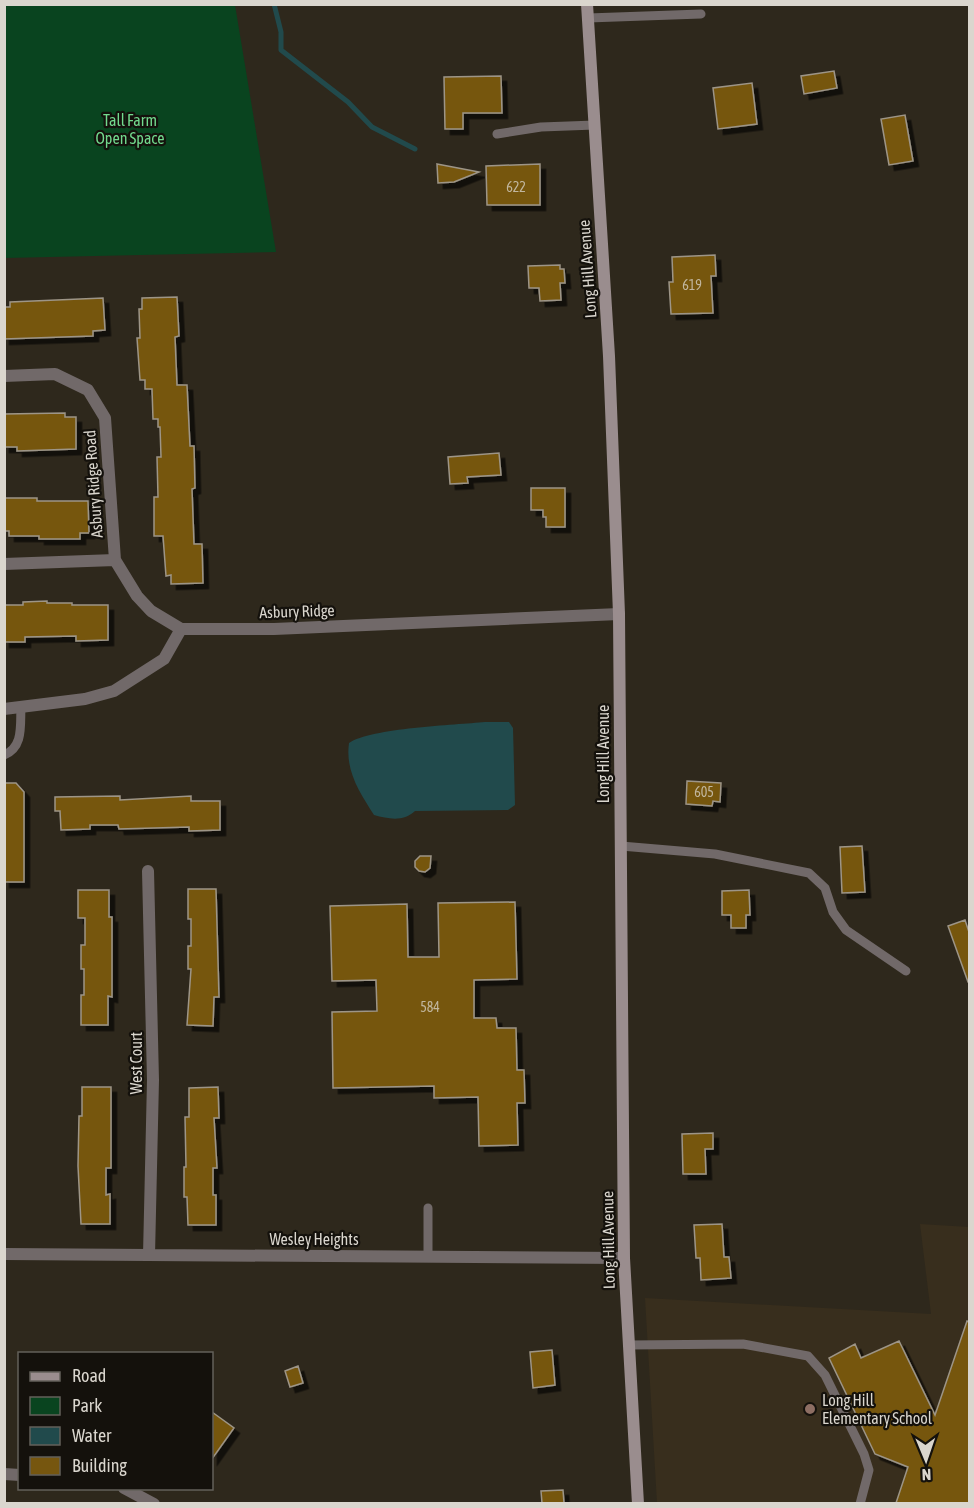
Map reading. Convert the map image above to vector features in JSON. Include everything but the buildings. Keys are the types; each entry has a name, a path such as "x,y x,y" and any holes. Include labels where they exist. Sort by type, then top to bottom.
{"street":[{"name":"Long Hill Avenue","path":"587,4 609,356 619,614 624,1258 638,1503"},
{"name":"Asbury Ridge Road","path":"4,376 55,374 88,390 105,418 115,560 136,596 151,611 181,629"},
{"name":"Asbury Ridge Road","path":"4,564 115,560"},
{"name":"Asbury Ridge","path":"181,629 274,629 619,614"},
{"path":"4,709 85,699 114,690 164,659 181,629"},
{"name":"West Court","path":"148,871 153,1080 149,1255"},
{"name":"Wesley Heights","path":"4,1254 624,1258"},
{"path":"128,1490 154,1503"}],"lane":[{"path":"588,18 701,14"},
{"path":"497,134 541,127 595,125"},
{"path":"4,755 16,746 20,739 21,706"},
{"path":"621,846 715,854 809,873 825,888 833,912 846,930 906,971"},
{"path":"428,1208 428,1256"},
{"path":"629,1345 743,1344 808,1356 825,1375 864,1454 869,1470 860,1503"}],"shaded area":[{"name":"Long Hill Elementary School","path":"920,1224 969,1227 969,1503 657,1503 645,1298 931,1314"}],"green space":[{"name":"Tall Farm Open Space","path":"4,5 235,5 276,252 5,258"}],"water":[{"path":"485,722 509,722 513,728 515,805 508,810 415,811 406,817 396,819 374,815 351,772 349,743 375,734 394,731"}],"waterway":[{"path":"274,4 281,32 281,50 348,102 372,127 415,149"}],"place":[{"name":"Long Hill Elementary School","path":"810,1409"}]}
